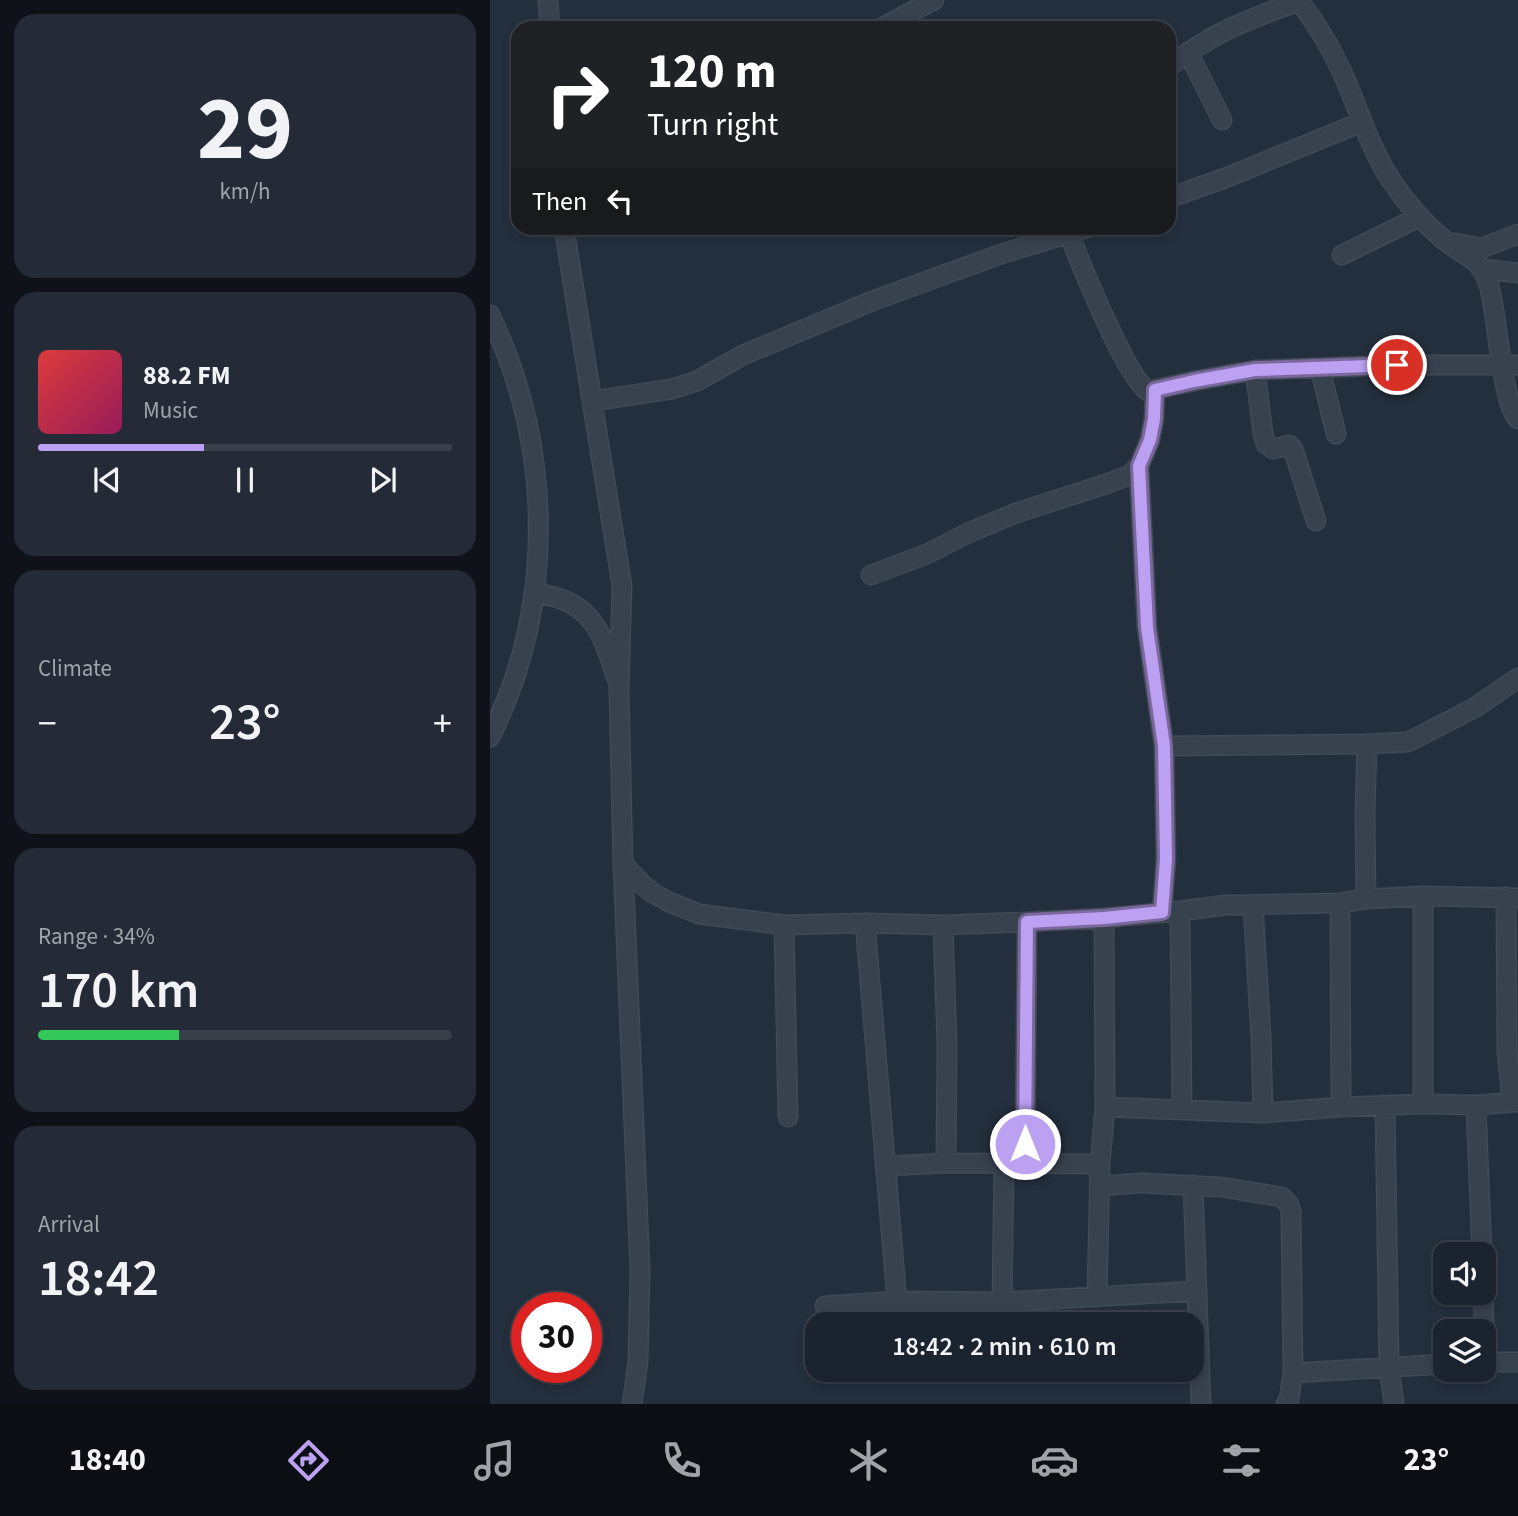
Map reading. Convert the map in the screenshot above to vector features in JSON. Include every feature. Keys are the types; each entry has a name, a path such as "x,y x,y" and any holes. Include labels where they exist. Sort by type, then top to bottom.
{"street":[{"path":"548,0 550,21"},
{"path":"894,21 934,0"},
{"path":"1176,61 1234,25 1299,0 1317,26 1348,85 1362,122 1390,180 1419,217 1483,269 1510,365 1511,410 1518,419"},
{"path":"1188,52 1222,120"},
{"path":"1176,195 1362,122"},
{"path":"1342,255 1419,217"},
{"path":"1447,242 1482,248 1518,234"},
{"path":"565,235 622,586 619,691 623,864 640,1270 638,1362 632,1404"},
{"path":"593,401 672,389 697,381 743,355 872,301 1004,253 1066,235"},
{"path":"1069,235 1112,332 1138,381 1148,391 1255,370 1397,365 1510,365"},
{"path":"1483,269 1518,273"},
{"path":"490,315 515,374 524,410 532,445 539,519 534,593 519,661 490,737"},
{"path":"1320,368 1336,434"},
{"path":"1255,370 1266,444 1273,449 1289,446 1293,449 1316,521"},
{"path":"871,575 927,554 1016,513 1130,475 1139,466 1150,440 1155,390"},
{"path":"1139,466 1147,627 1164,746 1166,859 1182,1110"},
{"path":"534,593 561,598 580,608 588,616 607,650 619,691"},
{"path":"1164,746 1408,742 1476,707 1518,678"},
{"path":"1366,899 1367,744"},
{"path":"623,864 653,892 699,914 784,925 1027,922 1104,918 1226,905 1340,903 1423,896 1512,898 1507,1051 1515,1102 1341,1107 1262,1113 1105,1107"},
{"path":"1423,896 1423,1104"},
{"path":"1340,903 1341,1107"},
{"path":"1253,905 1261,1037 1262,1113"},
{"path":"1097,1297 1099,1186 1105,1107 1104,918"},
{"path":"1025,1163 1027,922"},
{"path":"865,923 898,1301"},
{"path":"784,925 788,1117"},
{"path":"943,925 947,1045 946,1163"},
{"path":"1476,1105 1481,1242"},
{"path":"1385,1106 1390,1367 1394,1404"},
{"path":"885,1166 946,1163 1100,1164"},
{"path":"1002,1302 1004,1164"},
{"path":"1099,1186 1141,1183 1221,1186 1286,1200 1291,1212 1293,1373 1286,1404"},
{"path":"1193,1185 1201,1404"},
{"path":"825,1306 898,1301 1002,1302 1196,1292"},
{"path":"1496,1362 1518,1362"},
{"path":"1293,1373 1433,1365"}],"route":[{"path":"1025,1144 1027,922 1162,912 1166,859 1164,746 1147,627 1139,466 1150,440 1155,390 1255,370 1397,365"}]}
